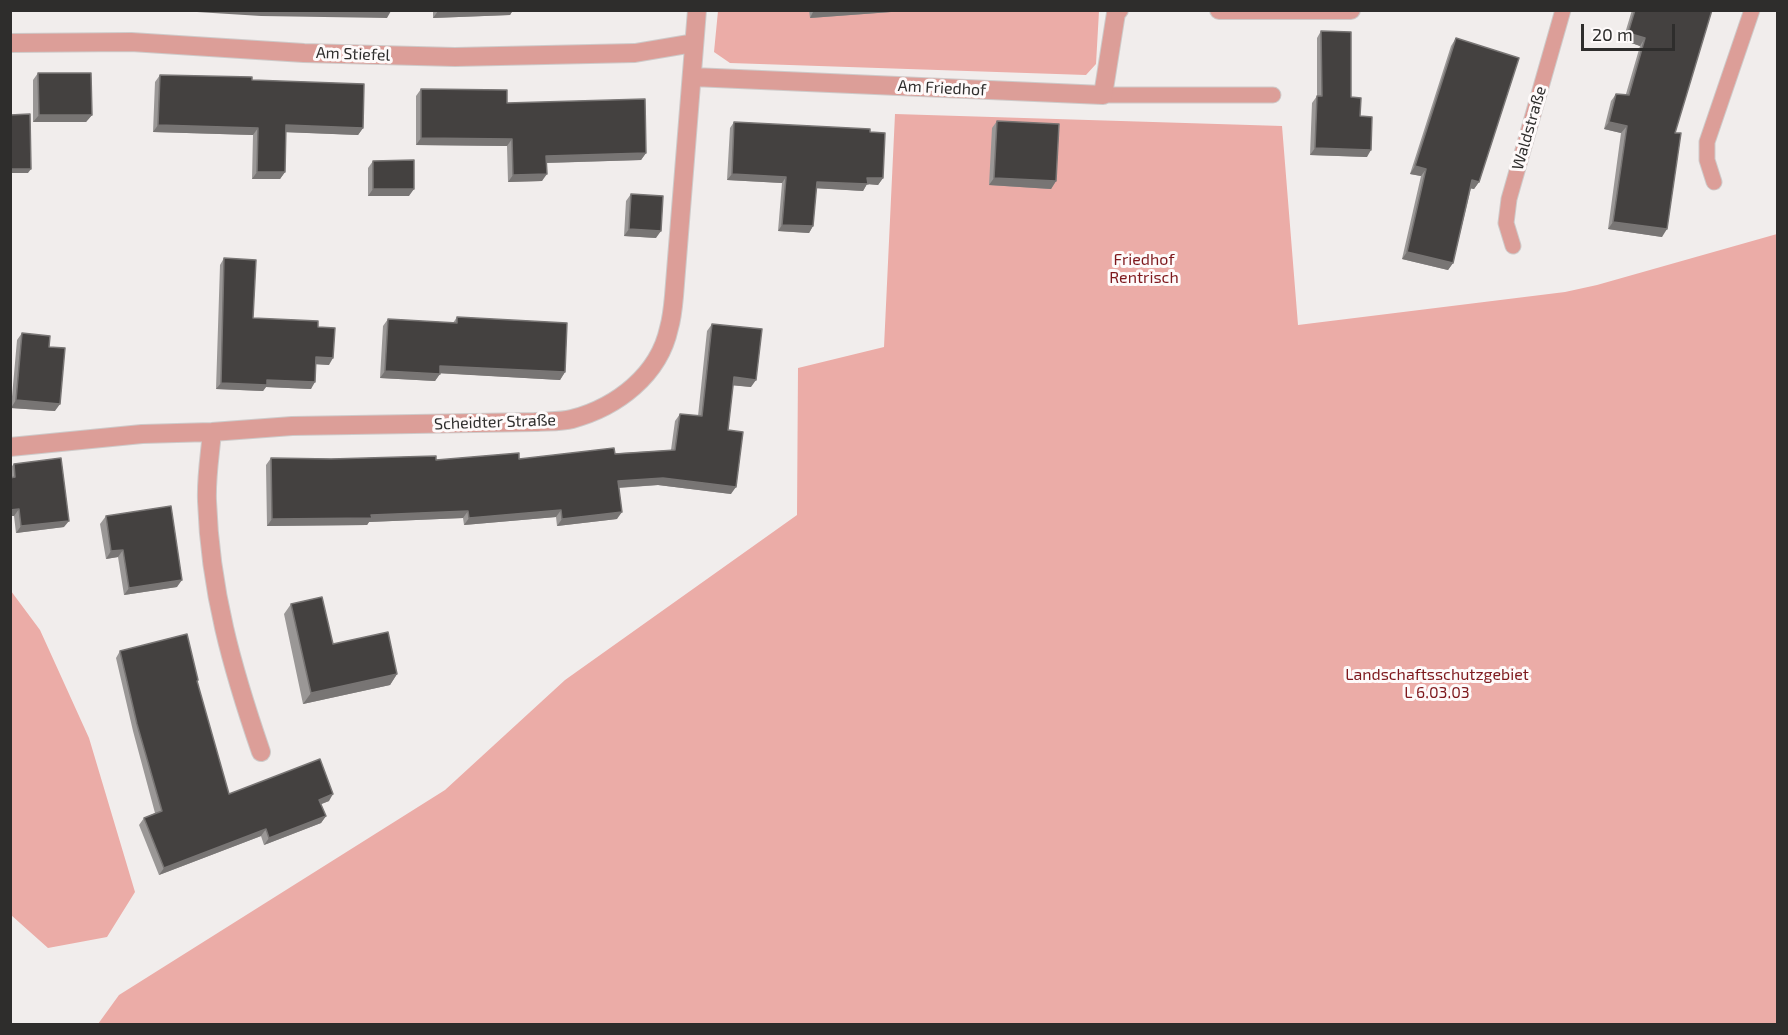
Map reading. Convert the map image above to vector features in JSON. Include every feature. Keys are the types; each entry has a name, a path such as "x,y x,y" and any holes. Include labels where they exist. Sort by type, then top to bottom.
{"street":[{"name":"Scheidter Straße","path":"10,447 142,434 292,426 570,420 600,410 626,395 658,358 669,330 674,296 697,10"},
{"path":"1103,95 1116,13 1119,10"},
{"path":"1219,10 1351,10"},
{"name":"Am Stiefel","path":"10,43 131,42 304,53 455,57 635,53 694,43"},
{"name":"Am Friedhof","path":"693,77 1103,95"},
{"path":"212,432 207,498 209,545 216,596 244,703 261,752"}],"lane":[{"name":"Waldstraße","path":"1513,246 1506,223 1509,199 1563,10"},
{"path":"1714,182 1707,160 1707,142 1752,10"},
{"path":"1103,95 1273,95"}],"green space":[{"path":"718,11 1099,11 1096,64 1086,75 730,63 714,52"},
{"name":"Landschaftsschutzgebiet L 6.03.03","path":"895,114 1282,126 1298,325 1565,292 1777,234 1777,1024 98,1024 119,995 445,790 565,680 797,515 798,368 884,347"},
{"path":"11,591 40,630 89,738 135,892 107,937 48,948 11,915"}],"building":[{"path":"1635,10 1712,10 1675,133 1681,133 1667,229 1613,222 1627,126 1609,122 1616,94 1629,95 1645,38 1628,33"},
{"path":"1321,31 1351,32 1351,97 1361,98 1360,116 1372,117 1371,150 1315,148 1317,96 1322,96"},
{"path":"1456,38 1519,58 1479,182 1472,180 1453,263 1407,252 1426,169 1415,166"},
{"path":"38,73 91,73 92,115 39,115"},
{"path":"160,75 252,77 252,80 364,84 363,128 286,125 285,172 257,172 258,128 158,125"},
{"path":"421,89 507,90 507,103 645,99 646,153 546,156 547,174 513,175 512,139 421,138"},
{"path":"30,114 31,169 10,169 10,115"},
{"path":"997,121 1059,124 1056,181 994,178"},
{"path":"734,122 870,129 870,132 885,133 883,178 867,178 868,184 817,182 813,226 782,225 786,177 732,174"},
{"path":"414,160 414,189 373,189 373,161"},
{"path":"631,194 663,196 661,231 629,229"},
{"path":"224,258 256,260 253,318 318,321 318,327 335,328 333,358 316,357 315,382 267,380 267,385 221,383"},
{"path":"457,317 567,323 565,372 440,366 440,374 385,371 388,319 457,323"},
{"path":"712,324 762,329 756,380 734,377 728,430 743,432 736,487 663,478 618,481 622,512 562,519 561,510 469,518 468,511 371,515 372,518 272,519 271,458 436,456 436,460 519,453 519,459 614,448 615,454 675,450 680,414 702,416"},
{"path":"22,333 50,336 49,347 65,348 60,404 16,400"},
{"path":"61,458 69,521 21,526 19,509 10,510 10,478 15,477 14,464"},
{"path":"171,506 182,580 129,588 123,550 111,551 106,516"},
{"path":"322,597 333,644 388,632 397,674 311,693 291,604"},
{"path":"187,634 197,681 229,794 320,759 333,794 319,800 326,816 269,838 266,829 164,868 144,818 162,811 137,724 120,651"}],"park label":[{"name":"Friedhof Rentrisch","path":"1144,269"}]}
